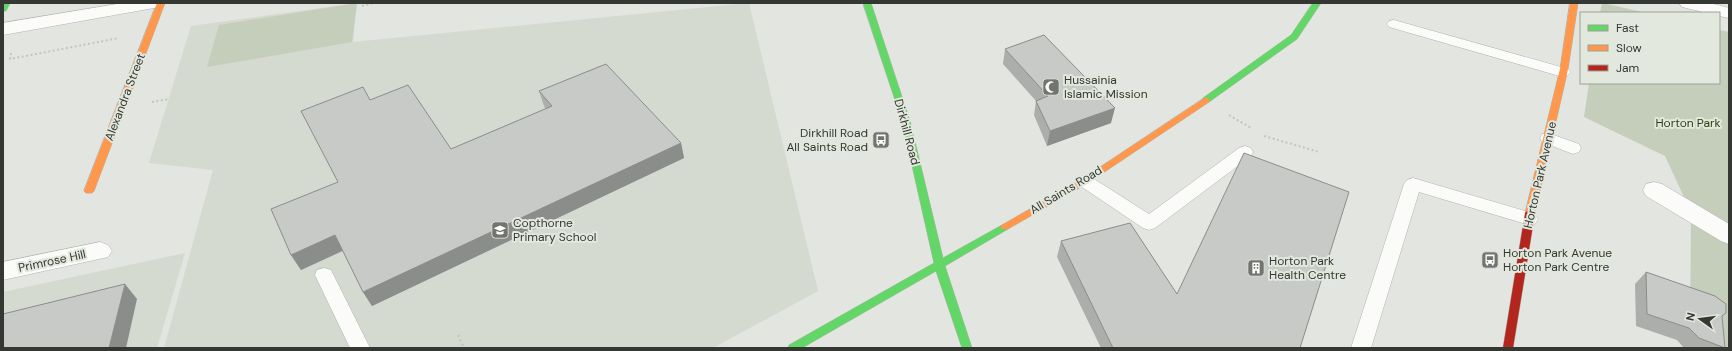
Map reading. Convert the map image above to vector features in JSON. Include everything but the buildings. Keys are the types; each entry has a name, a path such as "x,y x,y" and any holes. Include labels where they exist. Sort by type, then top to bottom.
{"street":[{"path":"3,9 6,3"},
{"path":"3,29 154,3"},
{"name":"Alexandra Street","path":"89,191 161,3"},
{"name":"Dirkhill Road","path":"867,3 906,121 939,264 966,348"},
{"name":"All Saints Road","path":"793,348 1085,181 1205,101 1294,37 1317,3"},
{"name":"Horton Park Avenue","path":"1508,348 1529,219 1563,72 1574,3"},
{"path":"1688,3 1729,13"},
{"path":"1654,190 1729,235"},
{"name":"Primrose Hill","path":"3,271 100,250"}],"lane":[{"path":"1394,24 1563,72"},
{"path":"1548,138 1573,148"},
{"path":"1085,181 1149,223 1245,152"},
{"path":"1361,348 1413,184 1529,219"},
{"path":"324,275 360,348"}],"path":[{"path":"362,6 374,3"},
{"path":"8,53 12,53 10,59 149,33"},
{"path":"1205,101 1256,131"},
{"path":"1262,135 1319,152"},
{"path":"458,335 464,348"}],"shaded area":[{"name":"Copthorne Primary School","path":"357,3 353,42 749,3 818,291 713,348 164,348 213,170 149,163 191,26"},
{"path":"185,253 157,348 3,348 3,292"}],"green space":[{"path":"357,3 352,42 207,67 219,25"},
{"path":"1603,3 1642,12 1600,12"},
{"name":"Horton Park","path":"1720,30 1729,32 1729,348 1690,348 1691,212 1665,156 1584,117 1589,84 1720,84"}],"traffic: fast":[{"path":"3,9 6,3"},
{"path":"867,3 906,121 939,264 967,348"},
{"path":"1206,100 1294,37 1317,3"},
{"path":"793,348 1005,227"}],"traffic: slow":[{"path":"89,191 161,3"},
{"path":"1530,213 1564,69 1574,3"},
{"path":"1005,227 1085,181 1206,100"}],"traffic: jam":[{"path":"1508,348 1530,213"}],"place":[{"name":"Hussainia Islamic Mission","path":"1051,87"},
{"name":"Dirkhill Road All Saints Road","path":"881,140"},
{"name":"Copthorne Primary School","path":"500,230"},
{"name":"Horton Park Avenue Horton Park Centre","path":"1490,260"},
{"name":"Horton Park Health Centre","path":"1256,268"}]}
